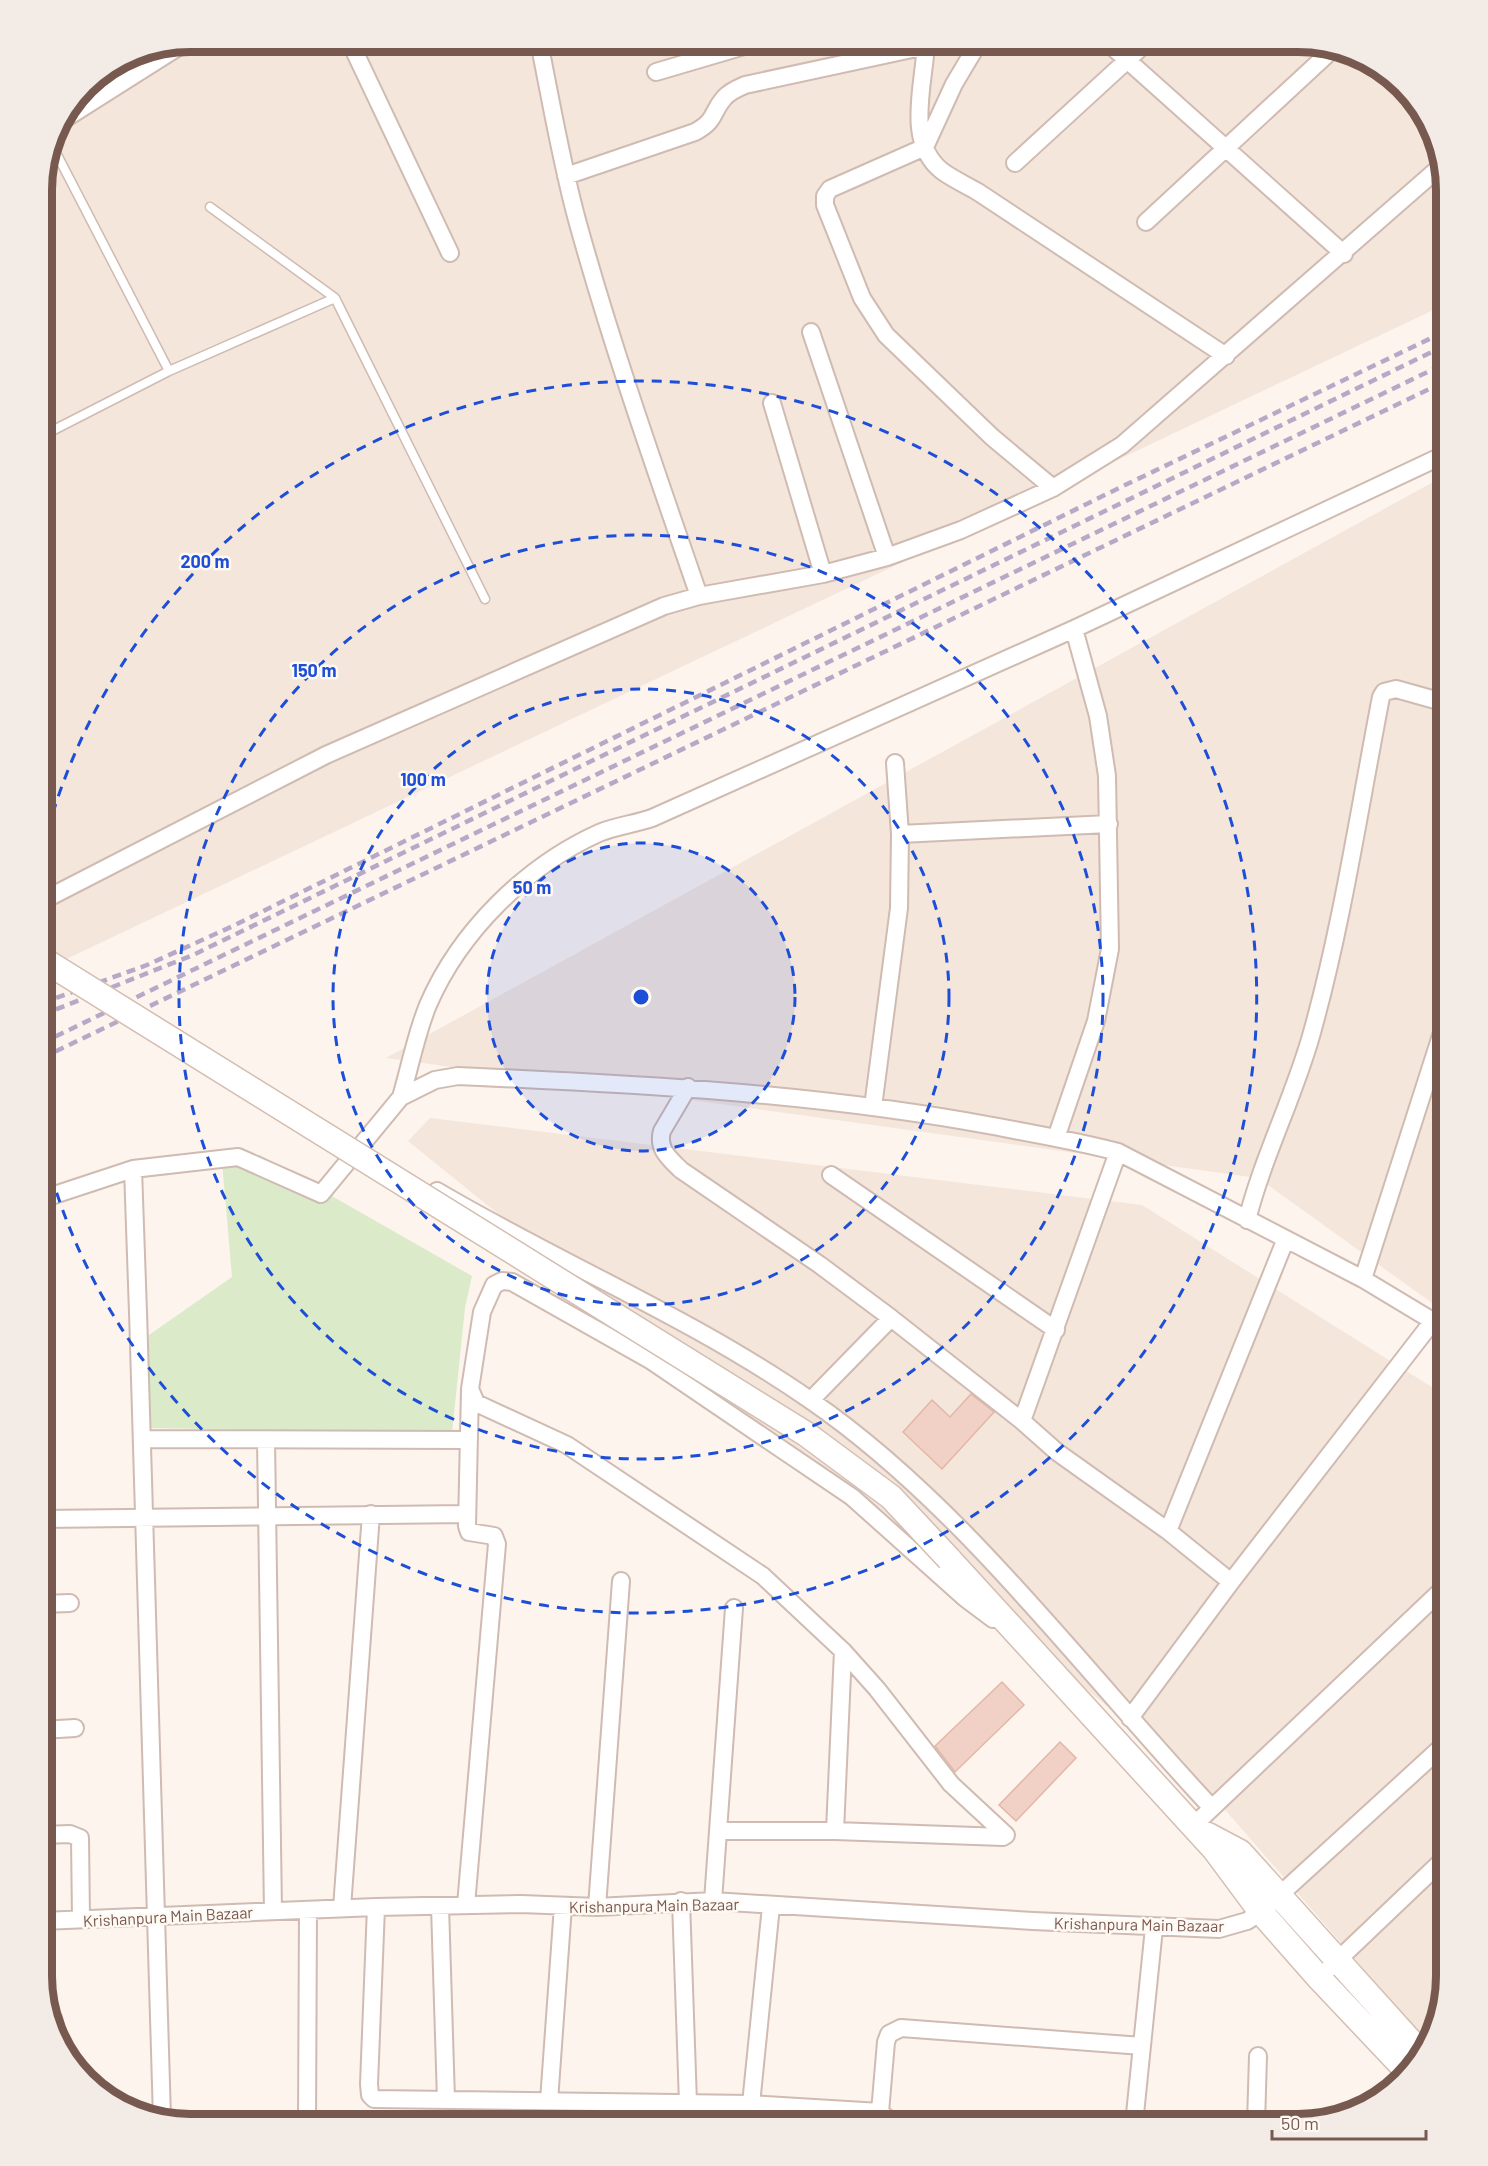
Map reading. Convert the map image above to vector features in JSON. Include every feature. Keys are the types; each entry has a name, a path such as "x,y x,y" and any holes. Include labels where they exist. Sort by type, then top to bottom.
{"main road":[{"path":"53,966 806,1434 891,1497 1215,1850 1261,1912 1319,1978 1402,2065"},
{"path":"1193,1826 1240,1852 1415,2047"}],"street":[{"path":"355,53 450,253"},
{"path":"541,53 566,176 622,371 699,596"},
{"path":"656,72 721,53"},
{"path":"566,176 696,132 706,126 715,116 723,98 745,85 886,53"},
{"path":"925,53 920,128 925,147 933,162 942,171 978,192 1226,356"},
{"path":"973,53 954,84 925,147 830,189 825,196 825,205 862,298 885,335 992,436 1053,488"},
{"path":"1119,53 1344,254"},
{"path":"1015,163 1135,53"},
{"path":"79,110 166,55"},
{"path":"1146,222 1326,56"},
{"path":"53,896 326,755 664,606 699,596 823,574 887,557 961,530 1053,488 1122,445 1344,254 1434,173"},
{"path":"811,332 887,557"},
{"path":"772,403 823,574"},
{"path":"52,1196 133,1169 238,1157 321,1194 401,1097 423,1020 437,989 479,928 522,879 601,833 652,818 1074,629 1436,459"},
{"path":"1056,1138 1096,1021 1107,969 1111,915 1107,776 1098,716 1074,629"},
{"path":"1247,1220 1258,1178 1292,1093 1322,994 1381,698 1384,692 1396,689 1436,700"},
{"path":"873,1107 896,943 900,834 895,763"},
{"path":"900,834 1109,824"},
{"path":"1363,1279 1436,1051"},
{"path":"401,1097 435,1080 458,1076 688,1087 947,1117 1056,1138 1118,1152 1285,1241 1363,1279 1436,1323"},
{"path":"688,1087 662,1131 660,1139 665,1154 681,1170 891,1318 1022,1421 1057,1452 1168,1531 1232,1582"},
{"path":"361,1146 505,1231 696,1329 811,1400 903,1473 1005,1578 1212,1808"},
{"path":"1022,1421 1118,1152"},
{"path":"133,1169 146,1517 154,1916 162,2110"},
{"path":"831,1175 1056,1330"},
{"path":"1168,1531 1285,1241"},
{"path":"466,1905 497,1544 497,1539 490,1534 469,1532 465,1514 470,1389 482,1312 494,1285 502,1281 512,1282 650,1360 852,1497 965,1598 1029,1647"},
{"path":"811,1400 891,1318"},
{"path":"1130,1718 1232,1582 1436,1329"},
{"path":"470,1389 476,1403 567,1445 763,1576 843,1651 877,1689 951,1784 1006,1835 1003,1837 835,1830 719,1831"},
{"path":"143,1439 468,1440"},
{"path":"266,1440 273,1911"},
{"path":"342,1908 371,1514"},
{"path":"52,1519 465,1514"},
{"path":"597,1907 621,1581"},
{"path":"1193,1826 1436,1595"},
{"path":"52,1604 70,1603"},
{"path":"713,1901 734,1608"},
{"path":"835,1830 843,1651"},
{"path":"52,1729 75,1728"},
{"name":"Krishanpura Main Bazaar","path":"52,1921 342,1908 466,1905 597,1907 713,1901 1154,1928 1220,1929 1247,1921 1261,1912 1436,1752"},
{"path":"52,1835 70,1834 80,1838 81,1920"},
{"path":"1319,1978 1436,1867"},
{"path":"681,1901 687,2103"},
{"path":"440,1906 446,2100"},
{"path":"549,2101 563,1906"},
{"path":"750,2114 771,1906"},
{"path":"376,1907 370,2095 374,2099 751,2104 880,2112 886,2042 889,2034 901,2028 1142,2046"},
{"path":"307,2113 308,1910"},
{"path":"1135,2114 1154,1928"},
{"path":"1256,2114 1258,2056"}],"lane":[{"path":"57,155 170,371"},
{"path":"210,207 335,298 485,599"},
{"path":"53,430 170,371 335,298"}],"shaded area":[{"path":"182,53 1306,53 1342,60 1366,71 1395,93 1417,122 1431,155 1436,191 1436,309 58,963 53,962 53,182 57,155 76,114 100,87 122,71 146,60"},
{"path":"1436,480 1436,1306 1258,1178 386,1058"},
{"path":"430,1118 1142,1205 1436,1390 1436,1975 1431,2011 1421,2035 1201,1782 408,1141"}],"green space":[{"path":"260,1155 472,1276 465,1308 452,1433 148,1428 146,1337 232,1277 222,1162"}],"building":[{"path":"971,1394 994,1412 942,1469 903,1432 932,1400 950,1417"},
{"path":"1002,1682 1024,1705 955,1772 935,1746"},
{"path":"1060,1742 1076,1758 1016,1821 999,1805"}],"railway":[{"path":"53,999 147,965 233,926 1119,488 1436,336"},
{"path":"53,1011 193,955 1436,350"},
{"path":"53,1038 1436,368"},
{"path":"53,1053 1436,386"}]}
